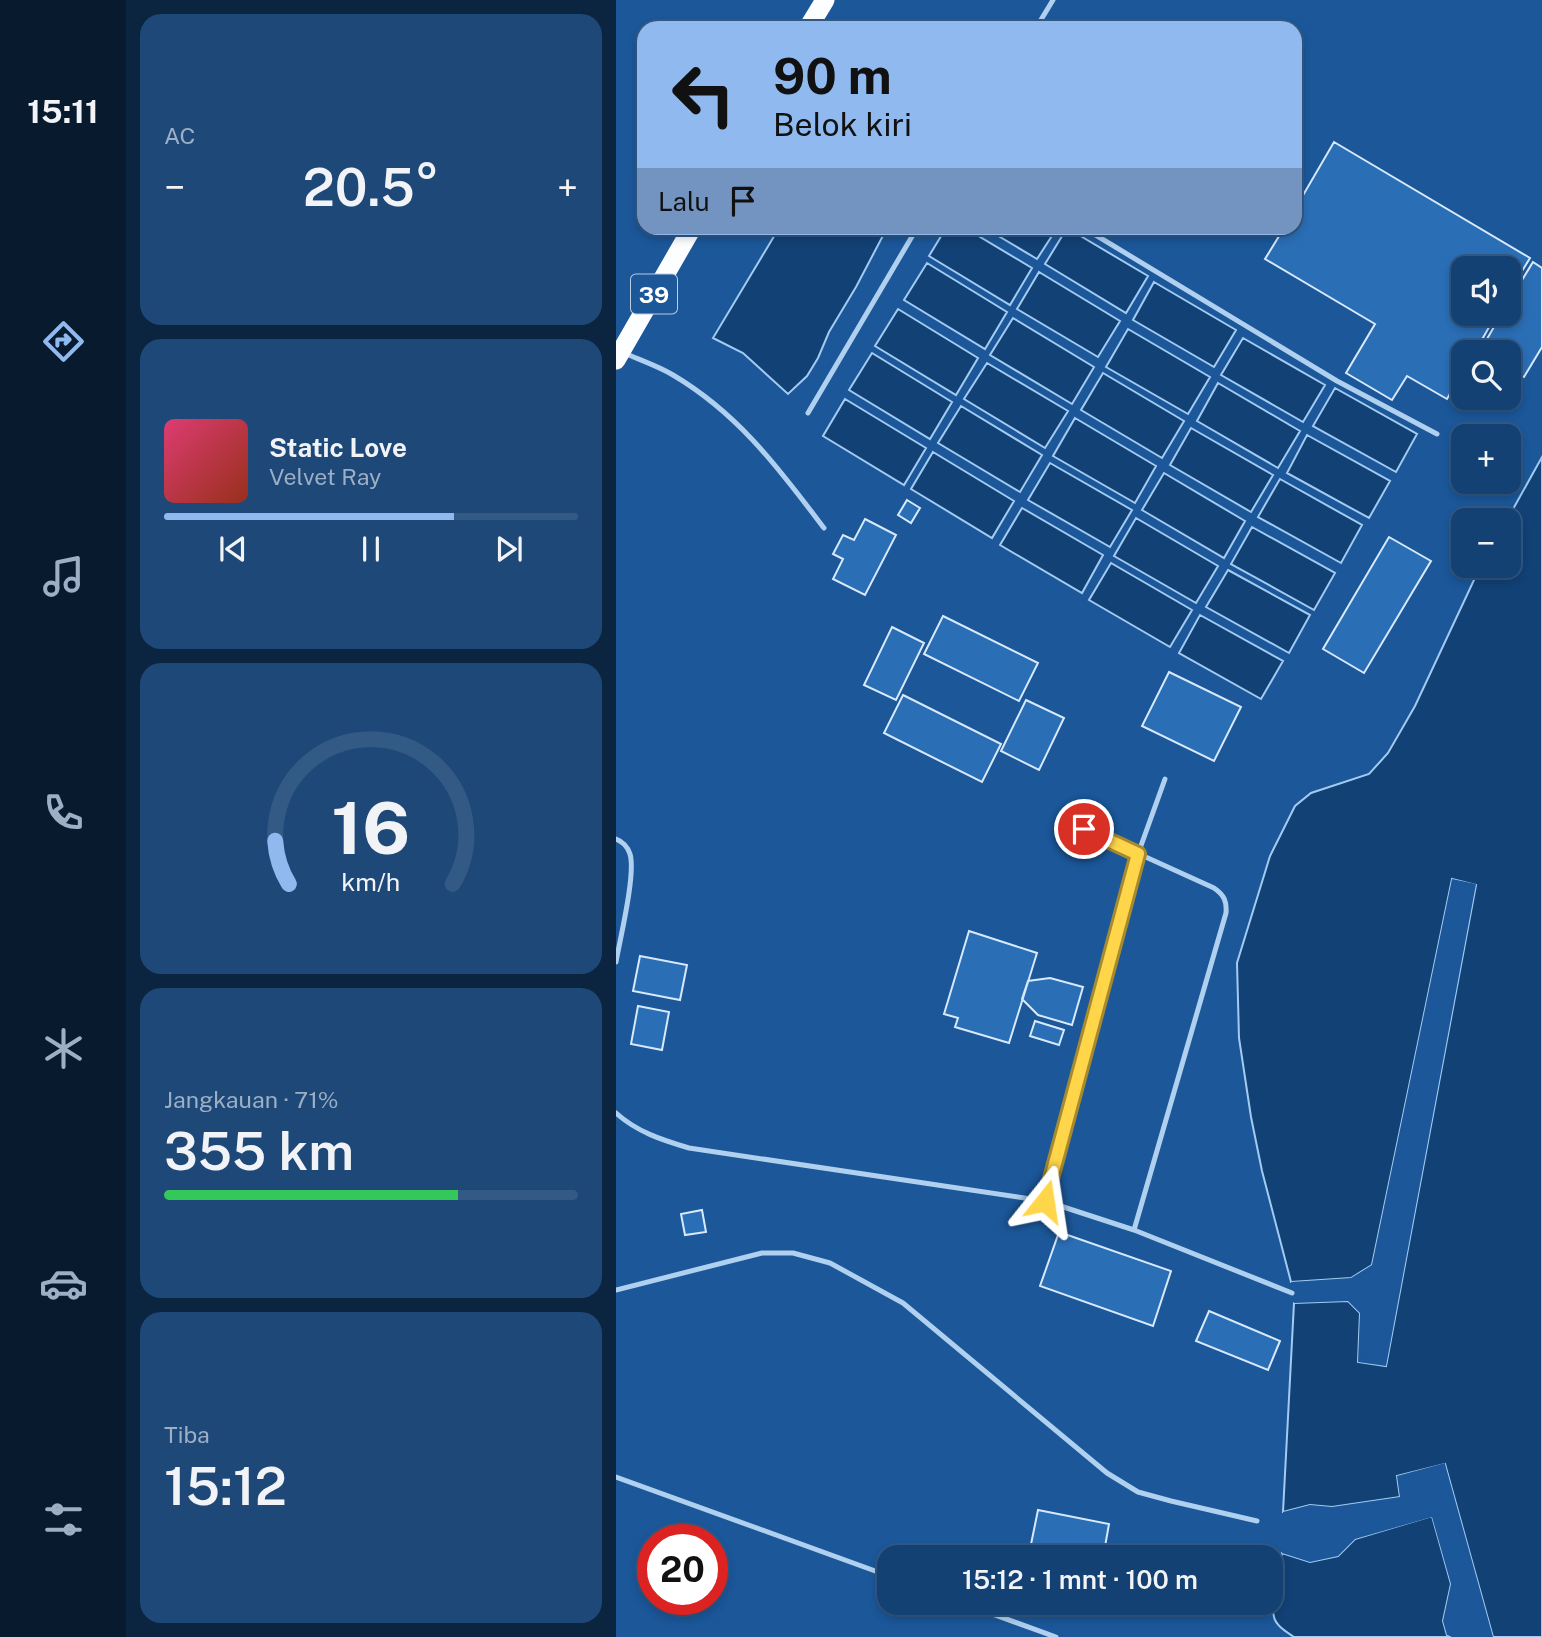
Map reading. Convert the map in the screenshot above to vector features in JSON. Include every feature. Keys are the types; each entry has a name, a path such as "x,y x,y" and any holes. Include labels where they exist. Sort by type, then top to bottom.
{"highway":[{"path":"812,21 825,0"},
{"name":"39","path":"618,356 627,332 688,235"}],"lane":[{"path":"1040,21 1053,0"},
{"path":"808,413 913,235"},
{"path":"1096,235 1337,381 1437,433"},
{"path":"618,356 672,374 727,413 774,463 824,528"},
{"path":"1045,1201 1138,854 1165,779"},
{"path":"1084,829 1214,888 1220,892 1227,905 1134,1230"},
{"path":"616,839 622,841 630,853 632,875 616,962"},
{"path":"616,1113 628,1124 657,1139 689,1148 1045,1201 1134,1230 1292,1293"},
{"path":"616,1290 762,1253 793,1253 830,1263 902,1303 1107,1474 1138,1492 1256,1521"},
{"path":"616,1477 877,1572"},
{"path":"995,1615 1056,1637"}],"water":[{"path":"775,235 883,235 829,332 818,358 807,376 788,394 743,353 713,338"},
{"path":"942,235 977,235 1032,268 1010,305 929,256"},
{"path":"997,235 1052,235 1037,259"},
{"path":"1063,235 1079,235 1148,276 1126,313 1045,264"},
{"path":"927,263 1007,312 985,349 904,300"},
{"path":"1039,272 1120,321 1098,357 1017,309"},
{"path":"1154,282 1236,330 1214,367 1133,320"},
{"path":"898,309 978,358 956,395 875,346"},
{"path":"1013,318 1094,367 1072,404 990,355"},
{"path":"1128,329 1210,377 1188,414 1106,367"},
{"path":"1243,338 1325,385 1303,422 1221,375"},
{"path":"872,353 952,402 930,439 849,390"},
{"path":"987,363 1068,411 1045,448 964,399"},
{"path":"1103,373 1184,421 1162,458 1081,410"},
{"path":"1218,383 1300,431 1278,468 1197,421"},
{"path":"1335,388 1417,434 1396,472 1313,426"},
{"path":"845,399 926,448 904,485 823,436"},
{"path":"961,406 1042,455 1020,492 938,443"},
{"path":"1075,418 1156,466 1135,503 1053,456"},
{"path":"1191,428 1273,475 1251,512 1170,465"},
{"path":"1307,435 1390,481 1369,518 1287,473"},
{"path":"933,452 1014,501 992,538 911,489"},
{"path":"1542,457 1542,1637 1493,1637 1445,1464 1397,1476 1400,1497 1332,1507 1310,1505 1283,1512 1294,1303 1348,1301 1360,1313 1358,1362 1386,1366 1476,885 1452,879 1372,1265 1351,1278 1291,1282 1251,1117 1239,1038 1237,963 1270,856 1295,806 1311,793 1369,774 1388,753 1415,706 1475,578 1521,578 1521,508 1514,508"},
{"path":"1050,463 1132,510 1110,547 1028,500"},
{"path":"1164,473 1245,521 1224,558 1142,510"},
{"path":"1280,479 1362,525 1341,563 1258,517"},
{"path":"1022,508 1103,555 1082,593 1000,545"},
{"path":"1136,518 1218,566 1196,603 1114,556"},
{"path":"1252,527 1335,573 1314,610 1231,564"},
{"path":"1111,563 1192,610 1170,647 1089,600"},
{"path":"1228,570 1310,615 1289,653 1206,607"},
{"path":"1200,615 1283,661 1261,699 1179,653"},
{"path":"1432,1516 1451,1584 1443,1621 1450,1637 1294,1637 1282,1629 1274,1615 1283,1615 1283,1553 1310,1562 1338,1556 1355,1539"}],"pier":[{"path":"1452,879 1476,884 1386,1366 1358,1362 1360,1313 1348,1301 1294,1303 1293,1300 1350,1298 1364,1312 1361,1359 1383,1362 1472,887 1454,883 1375,1266 1352,1281 1292,1285 1291,1282 1351,1278 1372,1265"},
{"path":"1445,1463 1493,1637 1489,1637 1442,1468 1401,1479 1401,1500 1332,1510 1311,1508 1283,1515 1283,1512 1310,1505 1332,1507 1400,1497 1397,1476"},
{"path":"1431,1513 1435,1515 1455,1584 1446,1621 1454,1637 1447,1635 1443,1621 1451,1584 1432,1517 1355,1539 1338,1556 1310,1562 1283,1553 1283,1550 1311,1559 1337,1553 1353,1536"}],"building":[{"path":"1334,142 1530,258 1521,273 1521,256 1451,256 1451,326 1490,326 1482,340 1451,340 1451,392 1447,399 1407,376 1392,400 1346,373 1375,324 1265,259 1280,235 1302,235 1302,197"},
{"path":"1533,262 1542,268 1542,347 1524,377 1521,375 1521,340 1486,340 1494,326 1521,326 1521,282"},
{"path":"907,500 920,508 911,523 898,515"},
{"path":"865,519 896,535 865,595 833,579 843,559 833,554 843,535 854,540"},
{"path":"1389,537 1431,561 1364,673 1323,649"},
{"path":"943,616 1038,663 1019,701 924,654"},
{"path":"892,627 924,643 896,700 864,685"},
{"path":"1169,672 1241,707 1214,761 1142,726"},
{"path":"903,695 1001,744 982,782 884,733"},
{"path":"1026,700 1064,718 1039,770 1001,751"},
{"path":"969,931 1037,953 1009,1043 955,1027 958,1018 944,1014"},
{"path":"640,956 687,965 680,1000 633,991"},
{"path":"1050,978 1083,987 1072,1025 1038,1015 1022,999 1028,981"},
{"path":"638,1006 669,1012 662,1050 631,1044"},
{"path":"1035,1021 1064,1030 1059,1045 1030,1036"},
{"path":"702,1210 706,1232 685,1235 681,1214"},
{"path":"1059,1232 1171,1271 1153,1326 1040,1286"},
{"path":"1209,1311 1280,1341 1268,1370 1196,1341"},
{"path":"1038,1510 1109,1524 1105,1545 1031,1545"}],"route":[{"path":"1045,1201 1138,854 1084,829"}]}
